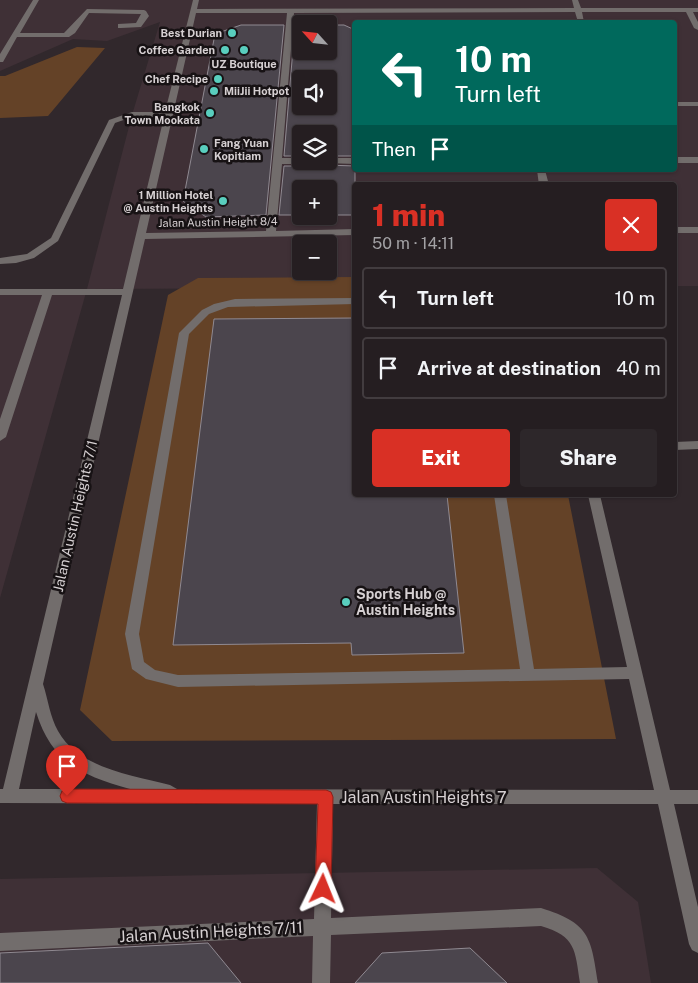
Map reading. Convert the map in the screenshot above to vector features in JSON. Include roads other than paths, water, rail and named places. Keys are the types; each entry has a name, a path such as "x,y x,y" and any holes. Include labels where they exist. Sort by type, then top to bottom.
{"street":[{"path":"0,60 17,35 36,0"},
{"name":"Jalan Austin Heights 7/1","path":"4,796 35,684 196,0"},
{"path":"575,0 580,20"},
{"path":"271,233 291,10"},
{"path":"194,11 291,10 394,13 698,10"},
{"path":"688,10 698,28"},
{"path":"17,35 66,35 72,31 87,11 144,12 145,16 138,25 121,26"},
{"path":"677,104 698,104"},
{"path":"0,261 28,257 42,252 55,239 112,122 122,116 169,115"},
{"path":"677,160 698,160"},
{"path":"277,161 292,161"},
{"path":"337,161 352,161"},
{"path":"677,230 698,230"},
{"name":"Jalan Austin Height 8/4","path":"141,236 352,232"},
{"path":"0,292 127,292"},
{"path":"0,437 48,292"},
{"path":"352,301 235,302 220,305 201,313 184,333 132,634 137,665 151,675 178,681 636,673"},
{"path":"677,446 698,446"},
{"path":"500,497 528,675"},
{"path":"594,497 698,944"},
{"path":"35,684 53,736 70,756 99,772 184,796"},
{"name":"Jalan Austin Heights 7","path":"4,796 698,797"},
{"path":"321,983 326,797"},
{"name":"Jalan Austin Heights 7/11","path":"0,942 541,917 560,922 572,929 582,941 590,983"}],"place":[{"name":"Best Durian","path":"232,33"},
{"name":"Coffee Garden","path":"225,50"},
{"name":"UZ Boutique","path":"244,50"},
{"name":"Chef Recipe","path":"218,79"},
{"name":"MiiJii Hotpot","path":"214,91"},
{"name":"Bangkok Town Mookata","path":"210,113"},
{"name":"Fang Yuan Kopitiam","path":"204,149"},
{"name":"1 Million Hotel @ Austin Heights","path":"223,201"},
{"name":"Sports Hub @ Austin Heights","path":"346,602"}]}
